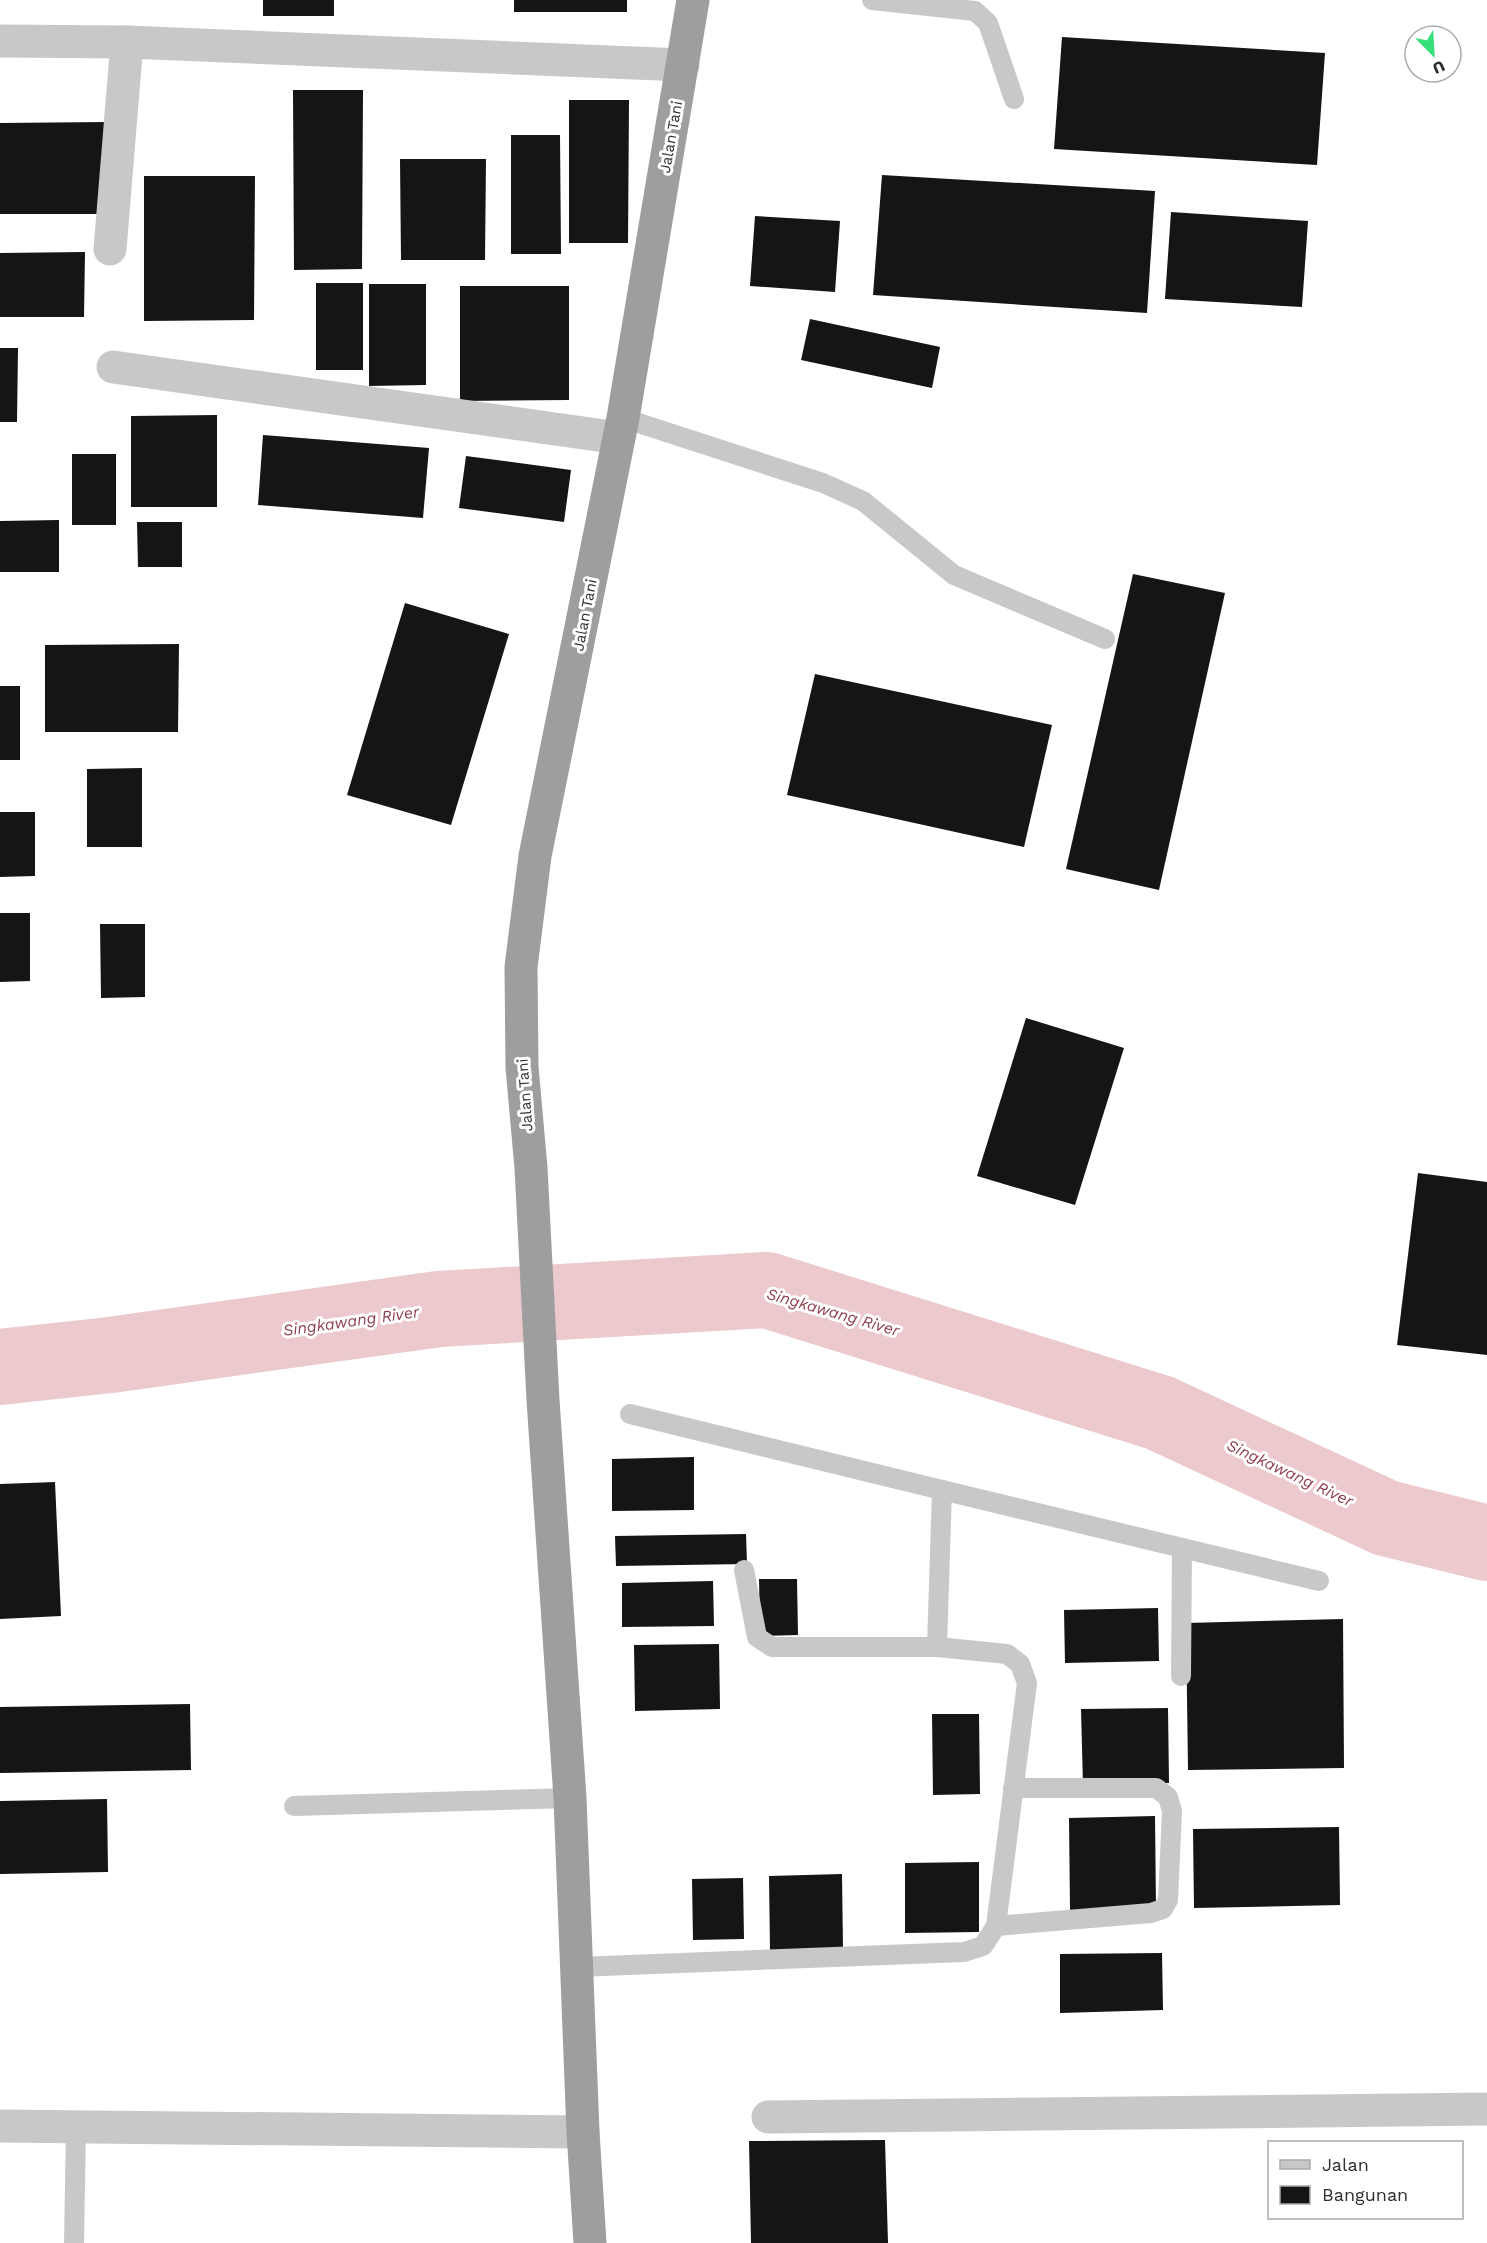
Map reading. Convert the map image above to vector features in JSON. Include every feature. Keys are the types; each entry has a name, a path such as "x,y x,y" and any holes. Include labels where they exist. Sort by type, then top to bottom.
{"highway":[{"name":"Jalan Tani","path":"591,2243 583,2132 570,1798 543,1400 531,1168 522,1067 521,967 535,856 621,428 693,0"}],"street":[{"path":"0,41 127,42 683,65"},
{"path":"110,249 127,42"},
{"path":"113,367 621,428"},
{"path":"768,2117 1487,2109"},
{"path":"0,2126 583,2132"}],"lane":[{"path":"872,0 975,11 988,23 1014,99"},
{"path":"621,428 823,483 863,501 954,575 1105,639"},
{"path":"630,1414 1319,1581"},
{"path":"937,1647 942,1490"},
{"path":"1180,1676 1182,1548"},
{"path":"577,1967 964,1952 983,1946 996,1926 1027,1683 1020,1664 1007,1654 937,1647 772,1647 757,1637 744,1570"},
{"path":"996,1926 1151,1913 1163,1909 1168,1900 1172,1811 1168,1797 1156,1788 1013,1788"},
{"path":"294,1806 570,1798"},
{"path":"74,2243 76,2127"}],"building":[{"path":"263,0 334,0 334,16 263,16"},
{"path":"514,0 627,0 627,12 514,12"},
{"path":"1062,37 1325,53 1317,165 1054,149"},
{"path":"293,90 363,90 362,269 294,270"},
{"path":"569,100 629,100 628,243 569,243"},
{"path":"106,122 106,214 0,214 0,123"},
{"path":"511,135 560,135 561,254 511,254"},
{"path":"400,159 486,159 485,260 401,260"},
{"path":"882,175 1155,191 1147,313 873,295"},
{"path":"144,176 255,176 254,320 144,321"},
{"path":"1171,212 1308,221 1302,307 1165,299"},
{"path":"755,216 840,221 835,292 750,286"},
{"path":"85,252 84,317 0,317 0,253"},
{"path":"316,283 363,283 363,370 316,370"},
{"path":"369,284 426,284 426,385 369,386"},
{"path":"460,286 569,286 569,400 460,401"},
{"path":"810,319 940,347 932,388 801,360"},
{"path":"0,348 18,348 17,422 0,422"},
{"path":"217,415 217,507 131,507 131,416"},
{"path":"263,435 429,448 423,518 258,505"},
{"path":"72,454 116,454 116,525 72,525"},
{"path":"466,456 571,470 564,522 459,508"},
{"path":"59,520 59,572 0,572 0,521"},
{"path":"137,522 182,522 182,567 138,567"},
{"path":"1133,574 1225,593 1159,890 1066,869"},
{"path":"405,603 509,634 451,825 347,795"},
{"path":"179,644 178,732 45,732 45,645"},
{"path":"815,674 1052,725 1024,847 787,795"},
{"path":"0,686 20,686 20,760 0,760"},
{"path":"142,768 142,847 87,847 87,769"},
{"path":"0,812 35,812 35,876 0,877"},
{"path":"0,913 30,913 30,981 0,982"},
{"path":"100,924 145,924 145,997 101,998"},
{"path":"1026,1018 1124,1048 1075,1205 977,1176"},
{"path":"1418,1173 1487,1182 1487,1355 1397,1345"},
{"path":"694,1457 694,1510 612,1511 612,1459"},
{"path":"55,1482 61,1616 0,1619 0,1484"},
{"path":"746,1534 747,1564 616,1566 615,1536"},
{"path":"759,1579 797,1579 798,1635 760,1636"},
{"path":"713,1581 714,1626 622,1627 622,1583"},
{"path":"1158,1608 1159,1661 1065,1663 1064,1610"},
{"path":"1343,1619 1344,1768 1188,1770 1186,1623"},
{"path":"719,1644 720,1709 635,1711 634,1645"},
{"path":"190,1704 191,1770 0,1773 0,1707"},
{"path":"1168,1708 1169,1783 1083,1785 1081,1709"},
{"path":"932,1714 979,1714 980,1794 933,1795"},
{"path":"107,1799 108,1872 0,1874 0,1801"},
{"path":"1155,1816 1156,1909 1070,1910 1069,1818"},
{"path":"1339,1827 1340,1905 1194,1908 1193,1829"},
{"path":"979,1862 979,1932 905,1933 905,1863"},
{"path":"842,1874 843,1949 770,1951 769,1876"},
{"path":"743,1878 744,1939 693,1940 692,1879"},
{"path":"1162,1953 1163,2010 1060,2013 1060,1954"},
{"path":"885,2140 888,2243 751,2243 749,2141"}],"waterway":[{"name":"Singkawang River","path":"0,1367 110,1355 439,1309 767,1290 1160,1413 1386,1518 1487,1543"}]}
